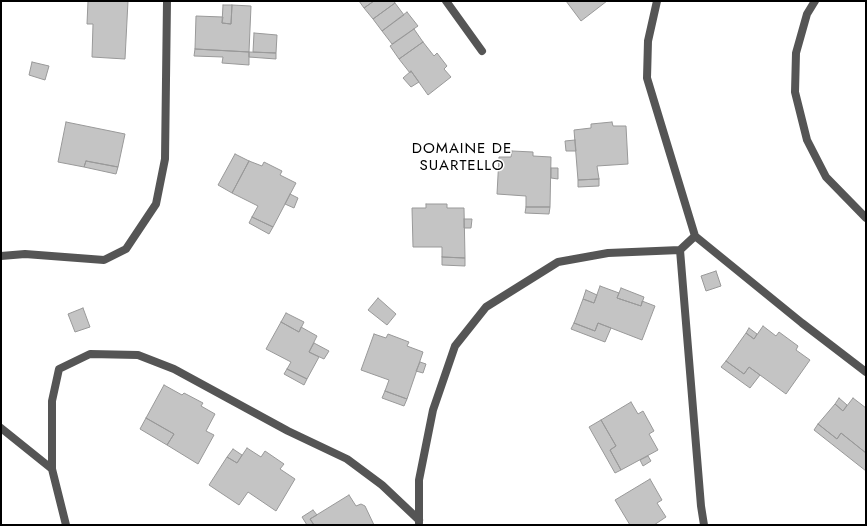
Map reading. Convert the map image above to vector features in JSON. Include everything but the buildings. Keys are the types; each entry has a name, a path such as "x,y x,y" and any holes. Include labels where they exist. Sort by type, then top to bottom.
{"street":[{"path":"1,256 25,254 104,260 126,249 156,204 165,159 167,1"},
{"path":"446,1 482,51"},
{"path":"657,1 648,41 647,78 695,236 802,323 866,372"},
{"path":"815,1 806,14 796,53 796,92 807,140 826,177 866,218"},
{"path":"419,523 419,480 433,410 455,346 486,307 558,262 608,253 680,250 695,236"},
{"path":"680,250 701,506 704,525"},
{"path":"66,525 52,469 52,401 59,369 90,354 138,355 174,369 288,431 347,459 382,485 419,523"},
{"path":"1,428 52,469"}],"district":[{"name":"DOMAINE DE SUARTELLO","path":"462,158"}]}
